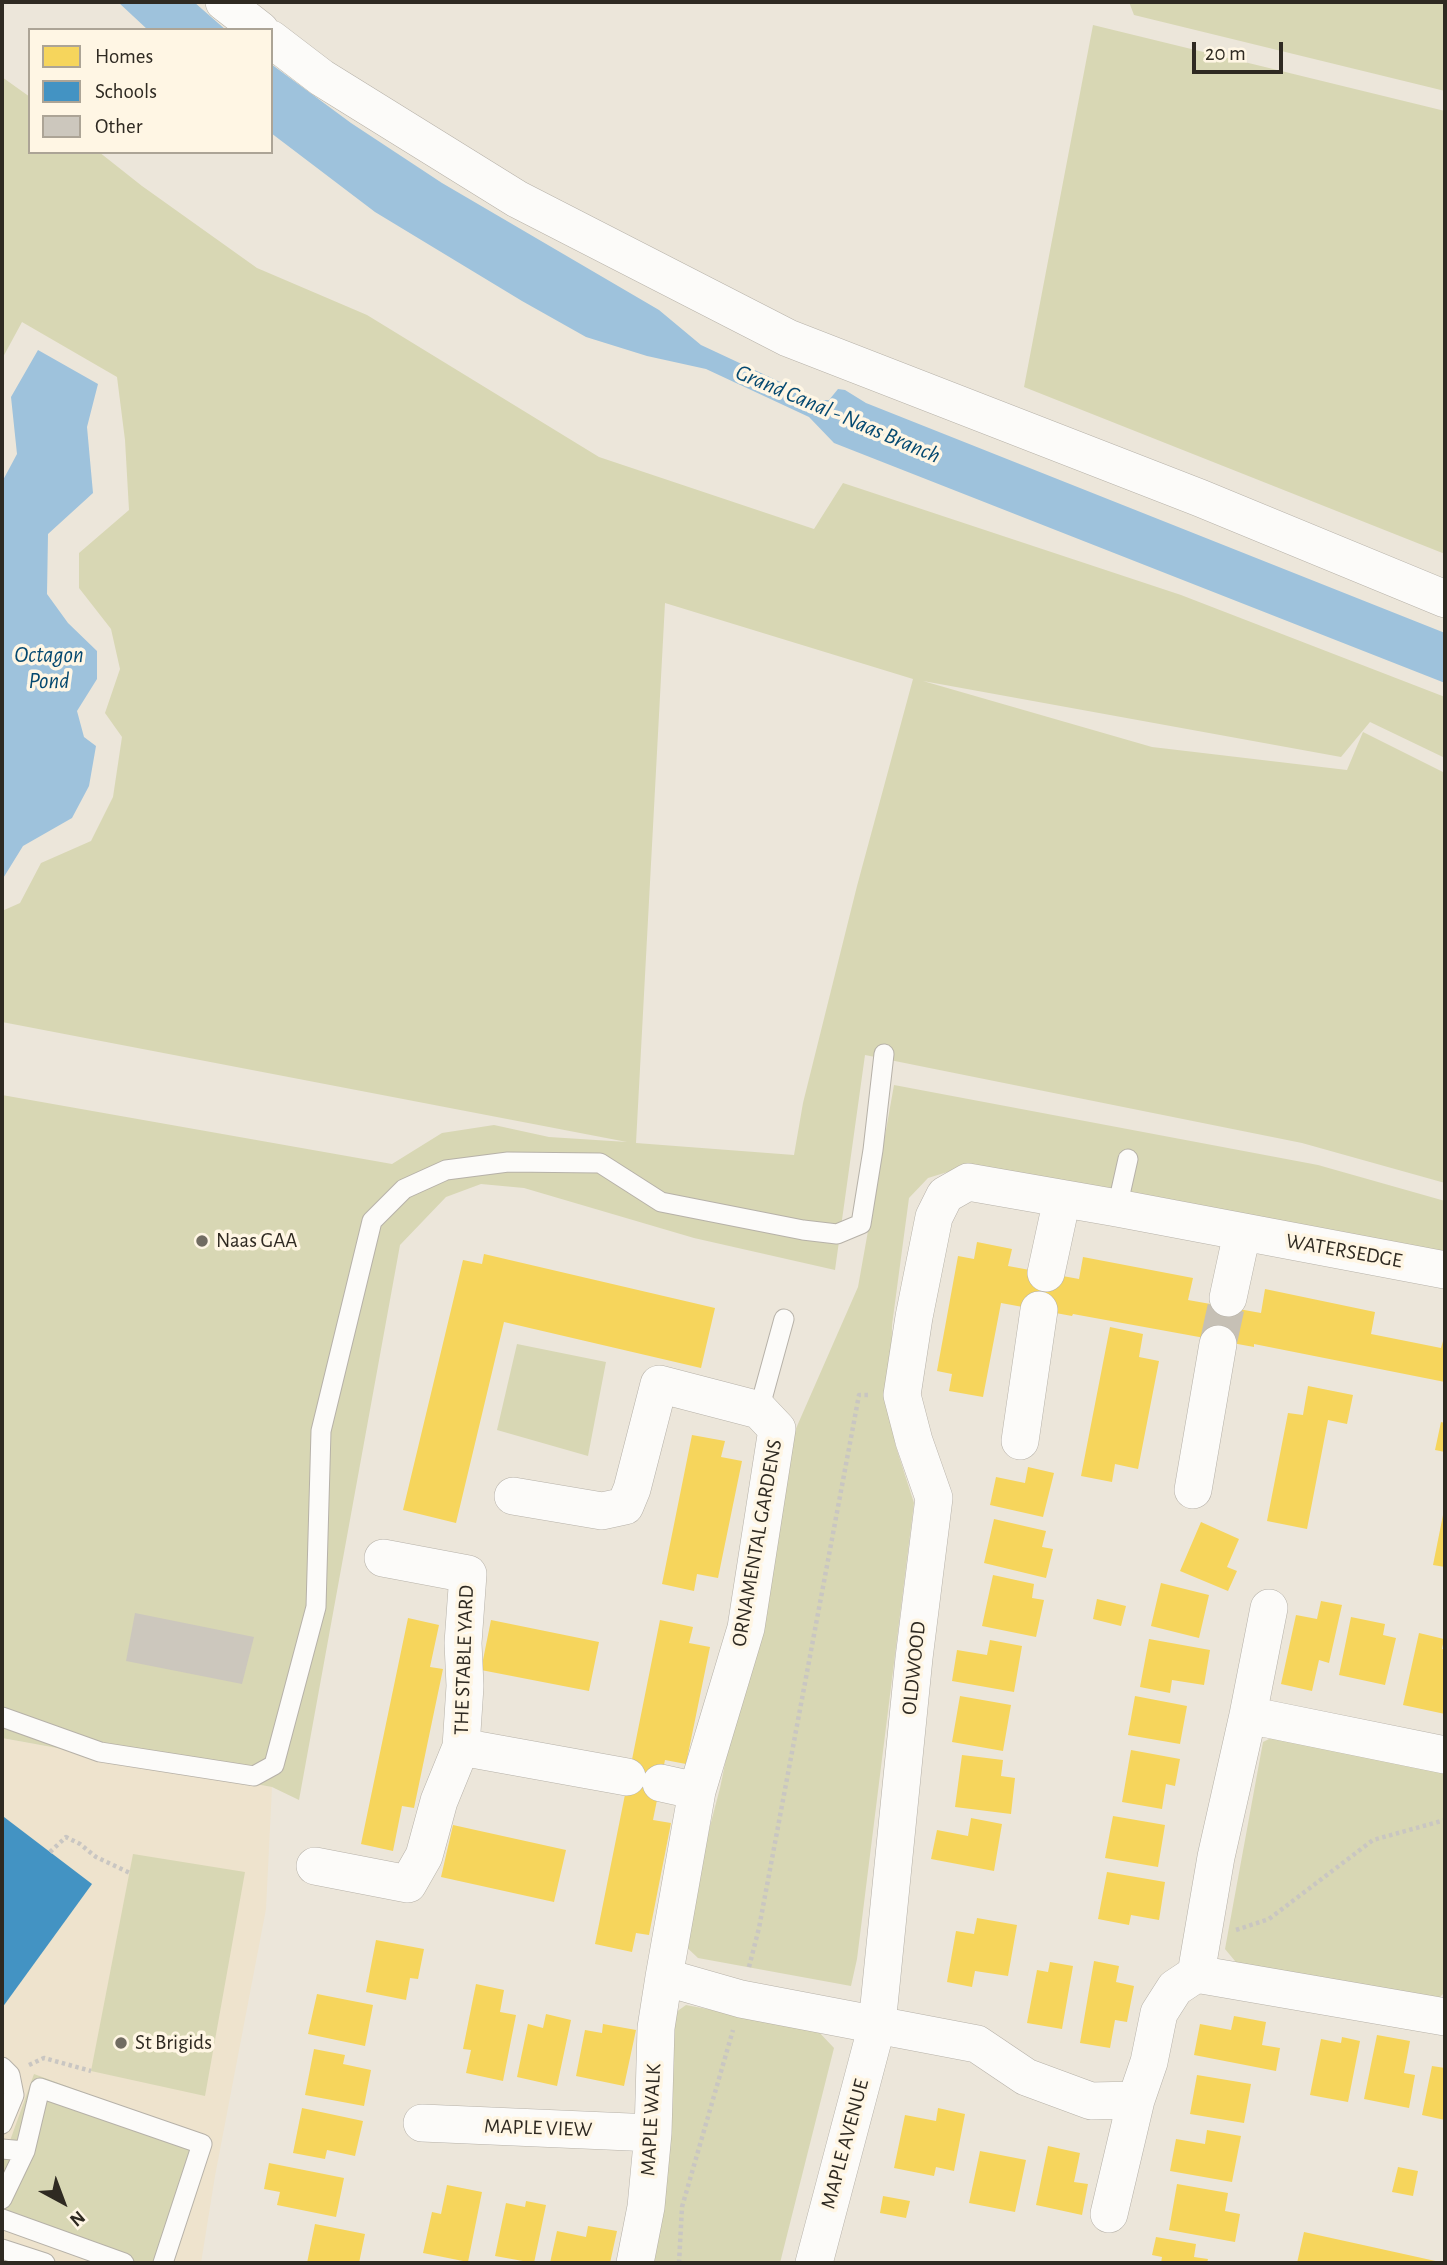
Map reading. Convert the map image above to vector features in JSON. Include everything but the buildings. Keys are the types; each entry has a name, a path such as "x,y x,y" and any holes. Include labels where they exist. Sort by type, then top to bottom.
{"street":[{"path":"223,2 257,28"},
{"path":"273,41 322,78 517,199 788,338 1200,498 1445,599"},
{"name":"WATERSEDGE","path":"914,1317 934,1217 945,1195 968,1182 1445,1270"},
{"path":"1046,1273 1062,1199"},
{"path":"1228,1298 1242,1233"},
{"path":"1020,1441 1039,1310"},
{"name":"OLDWOOD","path":"877,2025 914,1658 934,1498 914,1441 902,1395 914,1317"},
{"path":"1193,1490 1218,1343"},
{"name":"ORNAMENTAL GARDENS","path":"513,1496 602,1511 625,1506 632,1489 659,1384 759,1410 777,1429 746,1628 697,1791 664,1977"},
{"name":"THE STABLE YARD","path":"315,1866 408,1884 424,1856 439,1801 461,1748 465,1686 463,1643 468,1574 383,1558"},
{"path":"1109,2214 1136,2100 1149,2062 1158,2013 1175,1988 1196,1973 1216,1857 1269,1608"},
{"path":"1248,1715 1445,1755"},
{"name":"THE STABLE YARD","path":"461,1748 697,1791"},
{"path":"1196,1973 1445,2017"},
{"path":"664,1977 741,1999 977,2044 1026,2077 1091,2101 1136,2100"},
{"name":"MAPLE WALK","path":"635,2263 646,2207 653,2133 656,2028 664,1977"},
{"name":"MAPLE AVENUE","path":"814,2263 877,2025"},
{"name":"MAPLE VIEW","path":"422,2123 653,2133"}],"lane":[{"path":"2,1717 100,1752 254,1776 274,1765 316,1607 321,1432 372,1221 404,1189 446,1170 508,1162 600,1163 661,1202 803,1230 837,1234 861,1224 884,1054"},
{"path":"1117,1208 1128,1159"},
{"path":"759,1410 783,1319"},
{"path":"2,2067 10,2075 14,2095 2,2124"},
{"path":"2,2199 24,2151 40,2088 202,2144 163,2263"},
{"path":"2,2149 24,2151"},
{"path":"2,2219 124,2263"},
{"path":"2,2249 45,2263"}],"path":[{"path":"679,2263 682,2207 759,1927 859,1395 902,1395"},
{"path":"1196,1973 1224,1934 1269,1919 1373,1840 1445,1820"},
{"path":"50,1852 66,1838 80,1844 96,1857 130,1873"}],"shaded area":[{"name":"St Brigids","path":"2,1738 272,1787 266,1909 201,2263 2,2263"}],"green space":[{"path":"1129,2 1445,2 1445,91 1134,15"},
{"path":"1093,25 1445,111 1445,554 1024,387"},
{"path":"2,77 28,96 28,154 102,154 257,268 367,315 599,457 814,529 843,483 1181,595 1445,697 1445,758 1370,722 1341,757 923,681 1152,747 1347,770 1363,732 1445,773 1445,1183 1302,1143 865,1055 835,1270 694,1238 524,1188 481,1184 446,1197 400,1245 299,1800 272,1787 2,1738 2,1095 392,1164 442,1133 494,1125 549,1137 627,1142 2,1022 2,911 20,903 41,863 91,841 113,797 122,737 105,713 120,669 111,629 79,588 79,553 129,510 125,440 117,377 22,322 2,359","holes":["665,603 913,679 857,886 803,1103 794,1155 636,1143"]},
{"path":"894,1085 1318,1165 1445,1201 1445,1253 1164,1198 967,1166 928,1178 909,1198 892,1325 891,1396 895,1444 914,1503 857,1959 851,1986 698,1958 680,1941 720,1788 794,1433 858,1287"},
{"path":"517,1344 606,1362 588,1456 497,1430"},
{"path":"1275,1736 1445,1771 1445,1992 1437,2000 1240,1967 1225,1949 1263,1742"},
{"path":"133,1854 245,1872 205,2096 91,2071"},
{"path":"686,2005 817,2030 834,2048 780,2263 643,2263 669,2017"},
{"path":"34,2074 210,2139 164,2263 100,2263 2,2228 2,2163"}],"water":[{"path":"118,2 194,2 224,28 146,28"},
{"name":"Grand Canal - Naas Branch","path":"273,65 351,123 442,183 659,310 701,345 814,400 829,400 838,389 845,390 866,403 1445,633 1445,683 834,443 809,417 706,369 647,356 586,337 375,212 273,135"},
{"name":"Octagon Pond","path":"38,350 98,384 87,427 93,493 48,534 47,594 68,623 97,651 97,679 77,711 84,737 96,746 89,786 72,818 23,846 2,880 2,482 17,454 11,397"}],"tunnel":[{"path":"1218,1344 1228,1298"}],"place":[{"name":"Naas GAA","path":"202,1241"},
{"name":"St Brigids","path":"121,2043"}]}
